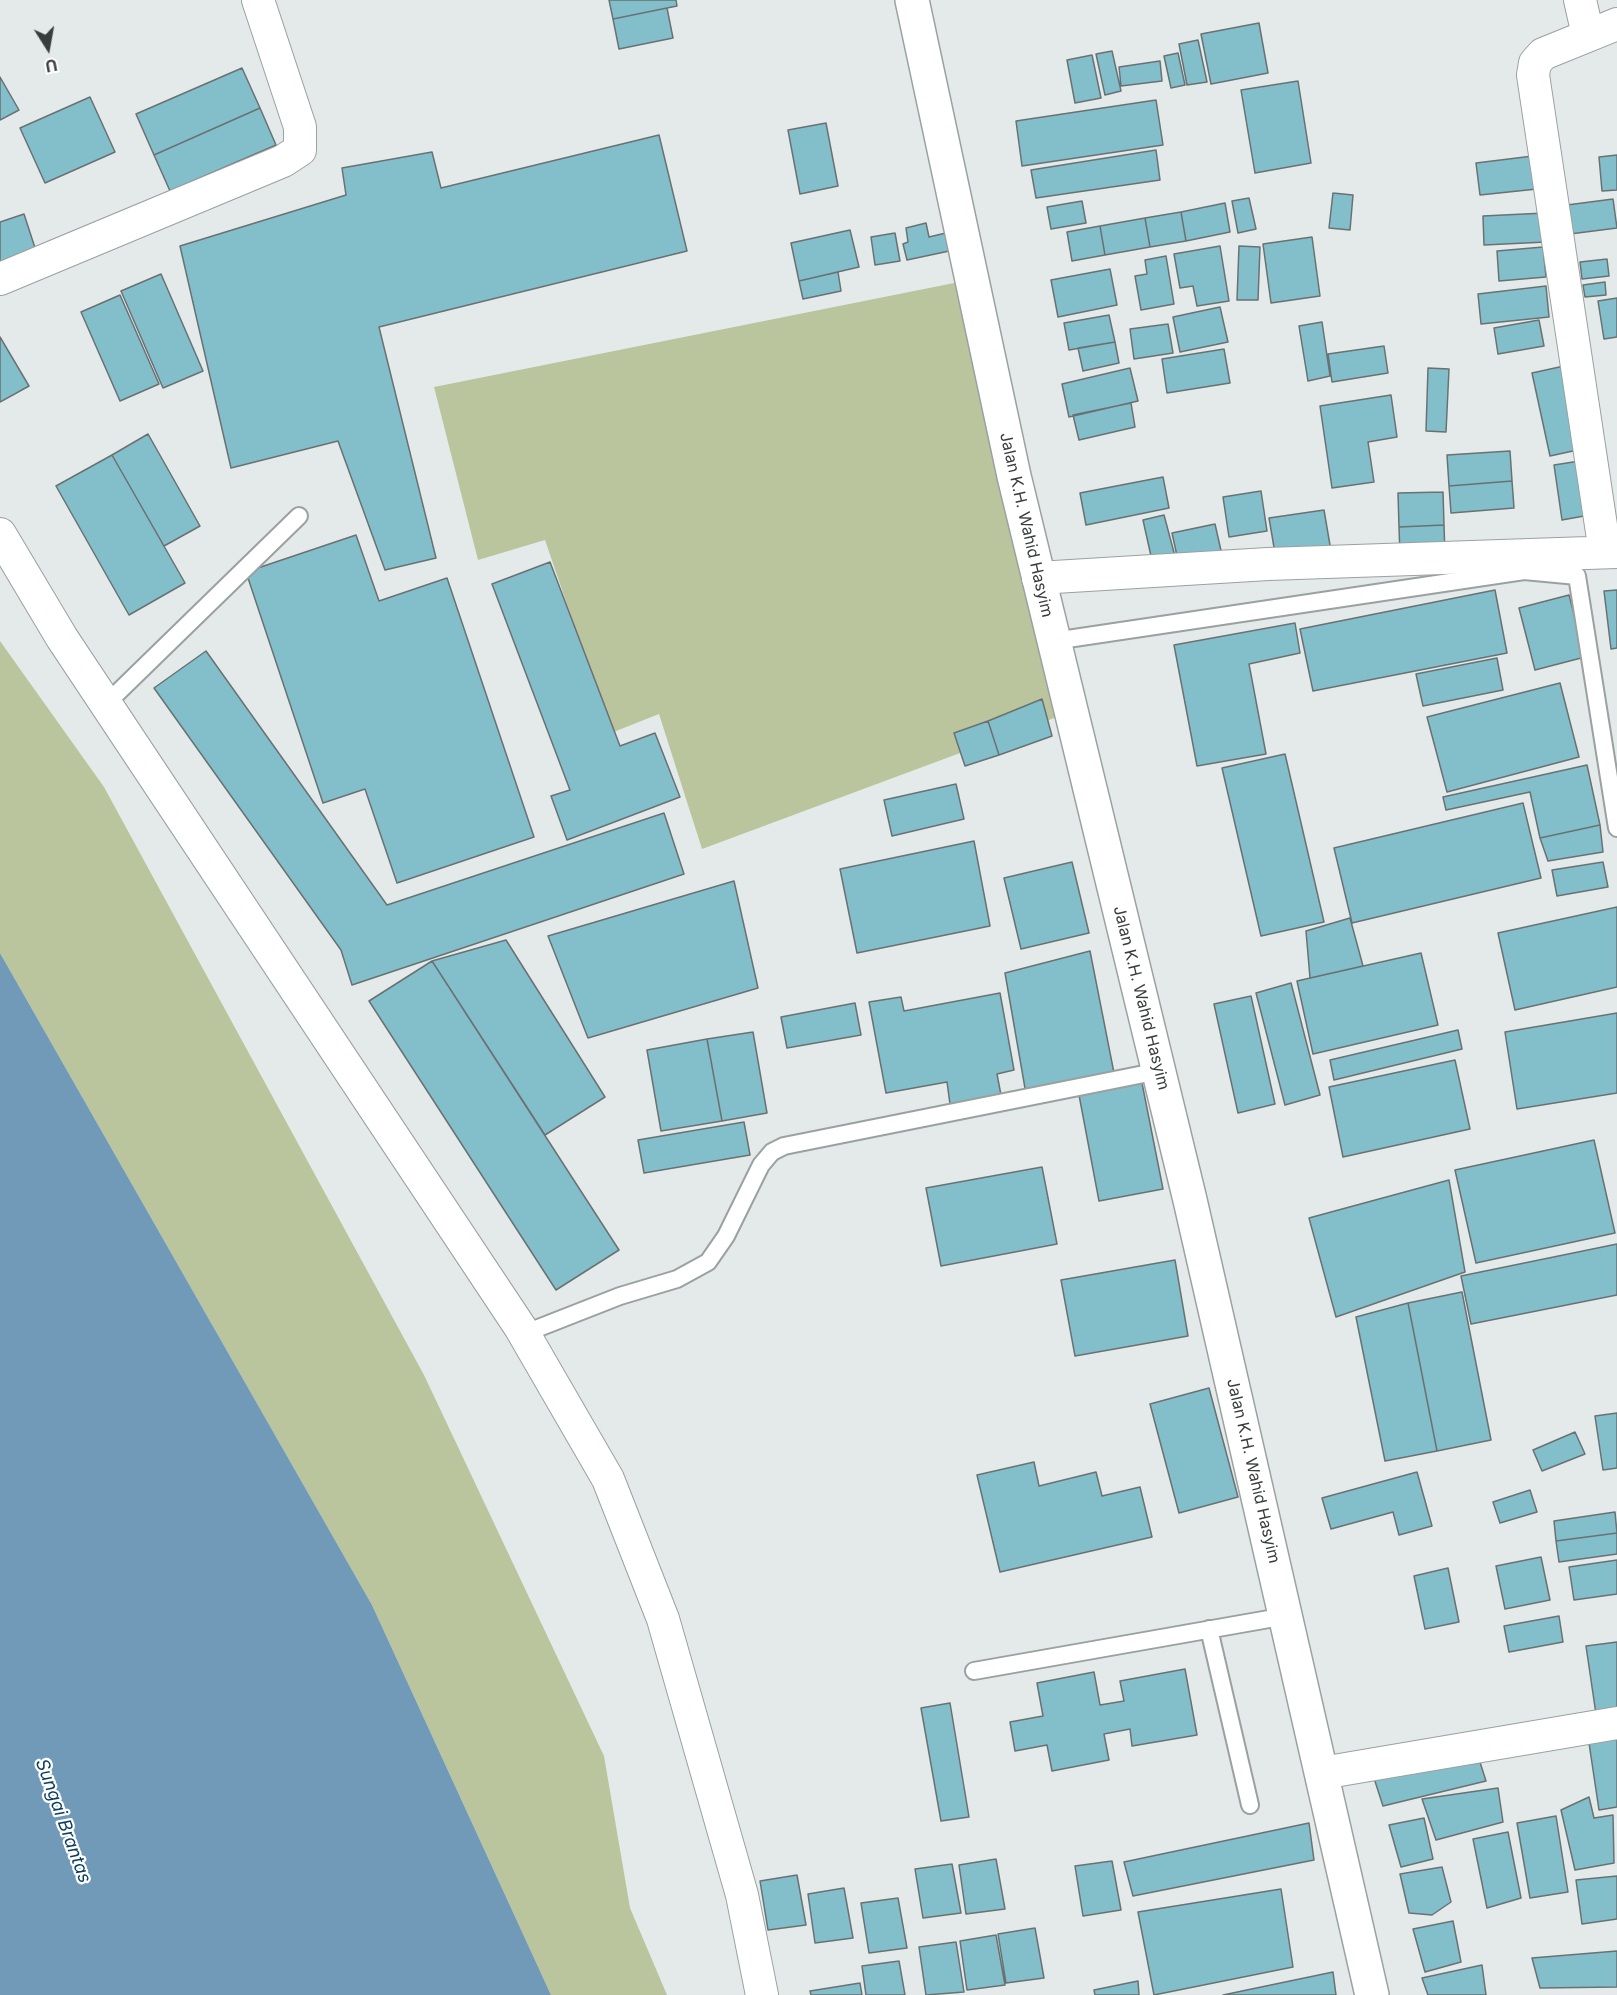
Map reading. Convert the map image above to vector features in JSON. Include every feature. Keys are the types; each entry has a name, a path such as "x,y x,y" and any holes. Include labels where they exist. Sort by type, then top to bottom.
{"main road":[{"name":"Jalan K.H. Wahid Hasyim","path":"912,0 1014,476 1159,1071 1372,1995"}],"street":[{"path":"0,279 283,161 300,150 300,127 258,0"},
{"path":"1580,0 1588,35"},
{"path":"1038,578 1268,564 1611,552 1533,75 1535,63 1543,54 1617,24"},
{"path":"0,534 62,638 105,704 523,1334 608,1479 663,1619 742,1895 762,1995"},
{"path":"1322,1773 1617,1723"}],"lane":[{"path":"105,704 299,516"},
{"path":"1054,641 1524,571 1577,576 1617,828"},
{"path":"523,1334 620,1296 677,1279 708,1262 726,1236 761,1164 772,1152 783,1146 1159,1071"},
{"path":"974,1671 1286,1616"},
{"path":"1209,1629 1250,1805"}],"green space":[{"path":"974,279 1065,714 702,849 659,714 611,733 545,540 478,560 434,387"},
{"path":"0,641 104,787 424,1375 604,1756 630,1908 667,1995 551,1995 372,1605 0,953"}],"water":[{"name":"Sungai Brantas","path":"0,953 372,1605 551,1995 0,1995"}],"building":[{"path":"609,0 676,0 677,6 613,19"},
{"path":"667,8 673,38 619,49 613,19"},
{"path":"1259,23 1268,73 1211,84 1201,34"},
{"path":"1198,40 1207,82 1187,85 1179,44"},
{"path":"1112,51 1121,91 1105,95 1096,54"},
{"path":"1178,53 1185,85 1171,88 1164,56"},
{"path":"1092,55 1101,98 1075,103 1067,60"},
{"path":"1160,61 1162,81 1121,86 1119,67"},
{"path":"242,68 260,108 154,155 136,114"},
{"path":"0,77 19,110 0,120"},
{"path":"1298,81 1311,163 1255,173 1241,90"},
{"path":"90,97 115,152 45,183 20,128"},
{"path":"1156,100 1163,145 1022,166 1016,121"},
{"path":"260,108 276,145 170,191 154,155"},
{"path":"826,123 838,186 800,194 788,130"},
{"path":"659,135 687,251 379,327 436,558 385,570 338,441 231,468 180,246 346,195 342,168 432,152 441,188"},
{"path":"1156,150 1160,180 1036,198 1031,170"},
{"path":"1617,155 1617,190 1602,191 1599,157"},
{"path":"1533,156 1537,189 1480,195 1476,163"},
{"path":"1333,193 1353,195 1350,230 1329,228"},
{"path":"1249,198 1256,229 1238,233 1232,201"},
{"path":"1613,199 1617,228 1570,234 1567,205"},
{"path":"1082,201 1086,223 1051,229 1047,207"},
{"path":"1225,203 1230,232 1186,241 1181,212"},
{"path":"1181,212 1186,241 1150,247 1145,218"},
{"path":"1545,213 1546,242 1484,245 1483,216"},
{"path":"24,214 37,254 0,266 0,222"},
{"path":"1145,218 1150,247 1105,255 1100,226"},
{"path":"926,223 929,237 950,232 954,250 907,260 903,244 908,242 906,228"},
{"path":"1100,226 1105,255 1072,261 1067,232"},
{"path":"850,230 859,267 799,281 791,243"},
{"path":"895,233 900,261 875,265 871,237"},
{"path":"1312,237 1320,296 1271,303 1263,244"},
{"path":"1220,246 1229,301 1197,306 1193,286 1180,288 1174,254"},
{"path":"1239,246 1260,247 1258,300 1237,300"},
{"path":"1543,247 1546,277 1499,281 1497,251"},
{"path":"1166,256 1174,304 1141,310 1135,276 1147,274 1145,260"},
{"path":"1607,259 1609,276 1582,279 1580,262"},
{"path":"1110,269 1117,305 1058,317 1051,280"},
{"path":"838,272 841,291 803,299 799,281"},
{"path":"161,274 203,371 163,388 121,291"},
{"path":"1605,282 1606,295 1585,297 1583,285"},
{"path":"1546,286 1549,317 1481,324 1478,294"},
{"path":"120,295 159,384 120,401 81,312"},
{"path":"1617,298 1617,337 1604,339 1598,301"},
{"path":"1220,307 1228,342 1180,352 1173,317"},
{"path":"1109,315 1115,342 1069,350 1064,323"},
{"path":"1539,320 1544,346 1498,354 1494,328"},
{"path":"1322,322 1330,376 1308,381 1299,326"},
{"path":"1168,324 1173,353 1134,359 1130,329"},
{"path":"0,337 29,386 0,402"},
{"path":"1115,342 1119,363 1083,371 1078,348"},
{"path":"1384,346 1388,373 1332,382 1328,354"},
{"path":"1224,349 1230,383 1167,393 1162,359"},
{"path":"1564,366 1582,449 1550,456 1532,373"},
{"path":"1130,368 1138,401 1069,417 1062,384"},
{"path":"1428,368 1449,369 1446,432 1426,431"},
{"path":"1391,395 1397,437 1368,442 1374,482 1332,488 1320,406"},
{"path":"1131,403 1135,427 1079,440 1073,415"},
{"path":"148,434 200,526 164,546 112,455"},
{"path":"1510,451 1512,481 1449,486 1447,455"},
{"path":"112,455 185,583 129,615 56,486"},
{"path":"1586,460 1595,514 1562,520 1554,465"},
{"path":"1163,477 1169,508 1086,525 1080,493"},
{"path":"1512,481 1514,508 1451,513 1449,486"},
{"path":"1261,491 1267,531 1229,537 1223,497"},
{"path":"1443,492 1444,525 1399,527 1398,493"},
{"path":"1324,510 1331,551 1276,559 1269,518"},
{"path":"1164,515 1176,560 1153,565 1143,520"},
{"path":"1215,524 1222,555 1179,565 1172,533"},
{"path":"1444,525 1445,555 1400,556 1399,527"},
{"path":"356,535 379,601 447,578 534,837 397,883 365,789 323,803 246,572"},
{"path":"550,562 620,746 655,733 680,797 567,840 551,796 570,790 492,584"},
{"path":"1495,590 1507,653 1313,691 1300,629"},
{"path":"1617,590 1617,648 1611,649 1604,591"},
{"path":"1569,595 1585,657 1535,670 1519,608"},
{"path":"1295,623 1300,653 1249,664 1266,754 1197,766 1174,645"},
{"path":"206,651 387,905 664,813 684,874 352,985 341,950 154,688"},
{"path":"1497,658 1503,690 1423,706 1416,674"},
{"path":"1560,683 1579,757 1447,792 1427,717"},
{"path":"1042,699 1052,736 999,755 988,721"},
{"path":"988,721 999,755 965,766 954,733"},
{"path":"1285,754 1324,922 1261,936 1222,768"},
{"path":"1587,765 1600,825 1540,838 1530,792 1446,810 1443,797"},
{"path":"956,784 964,819 892,836 884,800"},
{"path":"1523,803 1541,878 1352,923 1334,848"},
{"path":"1600,825 1603,852 1548,861 1540,838"},
{"path":"974,841 990,926 857,953 840,869"},
{"path":"1072,862 1089,933 1021,949 1004,878"},
{"path":"1603,862 1608,887 1557,896 1552,870"},
{"path":"734,881 758,988 588,1038 548,936"},
{"path":"1617,907 1617,987 1515,1010 1498,933"},
{"path":"1350,918 1363,966 1310,978 1306,931"},
{"path":"506,940 605,1097 545,1135 432,961"},
{"path":"1090,951 1114,1073 1026,1094 1005,973"},
{"path":"1421,953 1438,1025 1313,1054 1297,981"},
{"path":"432,961 619,1250 556,1290 369,1001"},
{"path":"1291,983 1320,1095 1285,1105 1256,993"},
{"path":"1000,993 1014,1070 997,1074 1001,1095 950,1104 947,1082 886,1093 869,1002 901,997 904,1011"},
{"path":"1251,996 1275,1104 1238,1113 1214,1004"},
{"path":"855,1003 861,1035 787,1048 781,1017"},
{"path":"1617,1013 1617,1093 1517,1109 1505,1032"},
{"path":"1458,1030 1462,1049 1334,1080 1330,1060"},
{"path":"753,1032 767,1113 722,1121 707,1039"},
{"path":"707,1039 722,1121 661,1131 647,1050"},
{"path":"1455,1060 1470,1129 1343,1157 1329,1087"},
{"path":"1142,1083 1163,1189 1099,1201 1079,1095"},
{"path":"744,1122 750,1155 644,1173 638,1140"},
{"path":"1594,1140 1615,1233 1476,1263 1455,1170"},
{"path":"1042,1167 1057,1244 941,1266 926,1188"},
{"path":"1449,1180 1465,1272 1336,1317 1309,1218"},
{"path":"1617,1244 1617,1295 1471,1324 1461,1276"},
{"path":"1175,1260 1188,1336 1075,1356 1061,1280"},
{"path":"1462,1292 1491,1440 1437,1451 1408,1303"},
{"path":"1408,1303 1437,1451 1385,1461 1356,1317"},
{"path":"1209,1388 1238,1497 1179,1513 1150,1404"},
{"path":"1617,1413 1617,1468 1603,1470 1595,1416"},
{"path":"1575,1432 1585,1454 1542,1471 1533,1450"},
{"path":"1034,1462 1039,1486 1096,1472 1102,1496 1140,1487 1152,1537 1000,1572 977,1475"},
{"path":"1417,1472 1432,1526 1399,1535 1393,1512 1331,1529 1322,1498"},
{"path":"1530,1490 1537,1512 1500,1523 1493,1502"},
{"path":"1615,1512 1617,1533 1556,1541 1554,1521"},
{"path":"1617,1533 1617,1554 1559,1562 1556,1541"},
{"path":"1541,1557 1550,1600 1505,1609 1496,1566"},
{"path":"1617,1560 1617,1594 1574,1600 1569,1567"},
{"path":"1448,1568 1459,1622 1425,1629 1414,1576"},
{"path":"1559,1616 1563,1642 1509,1652 1504,1626"},
{"path":"1617,1642 1617,1718 1597,1721 1586,1646"},
{"path":"1185,1669 1197,1735 1132,1746 1130,1729 1104,1734 1109,1760 1052,1771 1047,1745 1015,1751 1010,1722 1043,1716 1037,1683 1094,1672 1100,1705 1124,1701 1120,1681"},
{"path":"950,1703 969,1817 941,1821 921,1708"},
{"path":"1617,1739 1617,1807 1599,1810 1589,1743"},
{"path":"1478,1756 1486,1781 1383,1806 1372,1772"},
{"path":"1498,1788 1503,1822 1436,1840 1422,1799"},
{"path":"1589,1797 1594,1818 1613,1815 1614,1863 1575,1870 1561,1810"},
{"path":"1556,1816 1568,1892 1530,1898 1517,1823"},
{"path":"1424,1818 1433,1859 1401,1867 1389,1825"},
{"path":"1309,1823 1314,1860 1133,1896 1124,1862"},
{"path":"1508,1832 1521,1898 1487,1908 1473,1839"},
{"path":"996,1859 1005,1909 966,1914 959,1865"},
{"path":"1112,1861 1121,1910 1083,1916 1075,1866"},
{"path":"952,1864 961,1913 923,1918 915,1869"},
{"path":"1442,1867 1451,1902 1432,1915 1409,1913 1400,1874"},
{"path":"797,1875 806,1925 768,1930 760,1881"},
{"path":"1617,1876 1617,1919 1582,1924 1576,1880"},
{"path":"844,1888 853,1938 815,1943 808,1894"},
{"path":"1281,1889 1293,1967 1154,1995 1138,1912"},
{"path":"898,1898 907,1948 869,1953 861,1903"},
{"path":"1453,1921 1461,1962 1425,1972 1413,1929"},
{"path":"1035,1928 1044,1978 1006,1983 998,1934"},
{"path":"996,1935 1005,1985 967,1990 960,1941"},
{"path":"956,1942 964,1992 926,1995 919,1947"},
{"path":"1617,1951 1617,1987 1540,1988 1532,1958"},
{"path":"899,1961 905,1995 866,1995 862,1966"},
{"path":"1482,1965 1486,1995 1428,1995 1422,1978"},
{"path":"1333,1972 1336,1995 1223,1995"},
{"path":"1138,1981 1139,1995 1095,1995 1094,1990"},
{"path":"860,1983 862,1995 811,1995 810,1991"}]}
